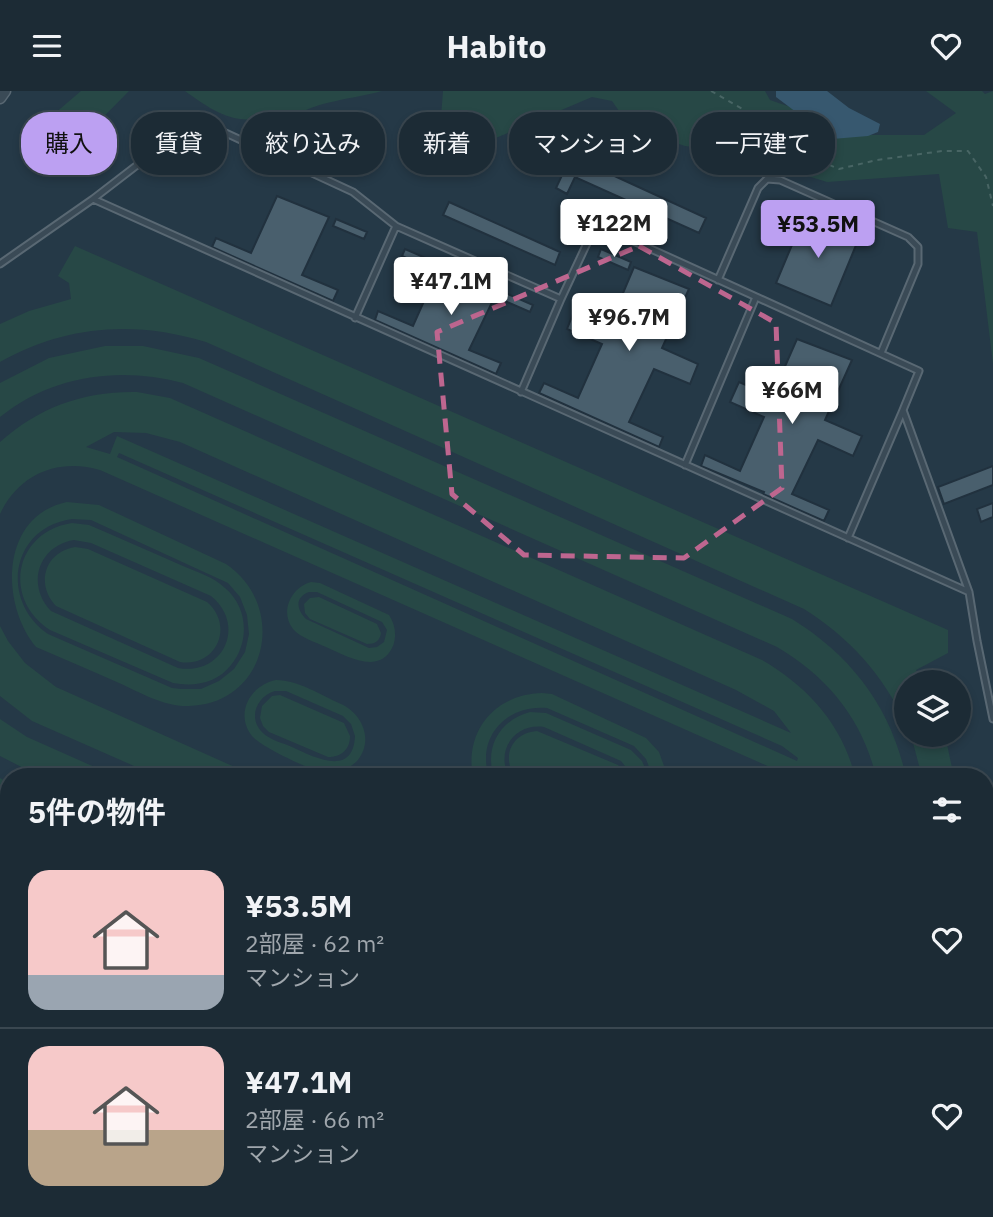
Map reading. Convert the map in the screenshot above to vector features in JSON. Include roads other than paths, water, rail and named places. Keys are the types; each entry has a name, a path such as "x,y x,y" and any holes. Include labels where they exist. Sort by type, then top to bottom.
{"street":[{"path":"0,98 5,91"}],"lane":[{"path":"0,264 93,199 171,139 197,127 217,129 353,192 396,226 561,299"},
{"path":"718,280 758,188 767,179 780,180 908,237 918,247 918,264 880,353"},
{"path":"93,199 969,592"},
{"path":"522,392 596,224 919,370 848,538"},
{"path":"355,318 396,226"},
{"path":"685,465 756,297"},
{"path":"903,410 969,592 993,719"}],"water":[{"path":"776,91 827,91 849,108 880,124 878,132 868,136 835,139 835,112 796,112 776,97"}]}
